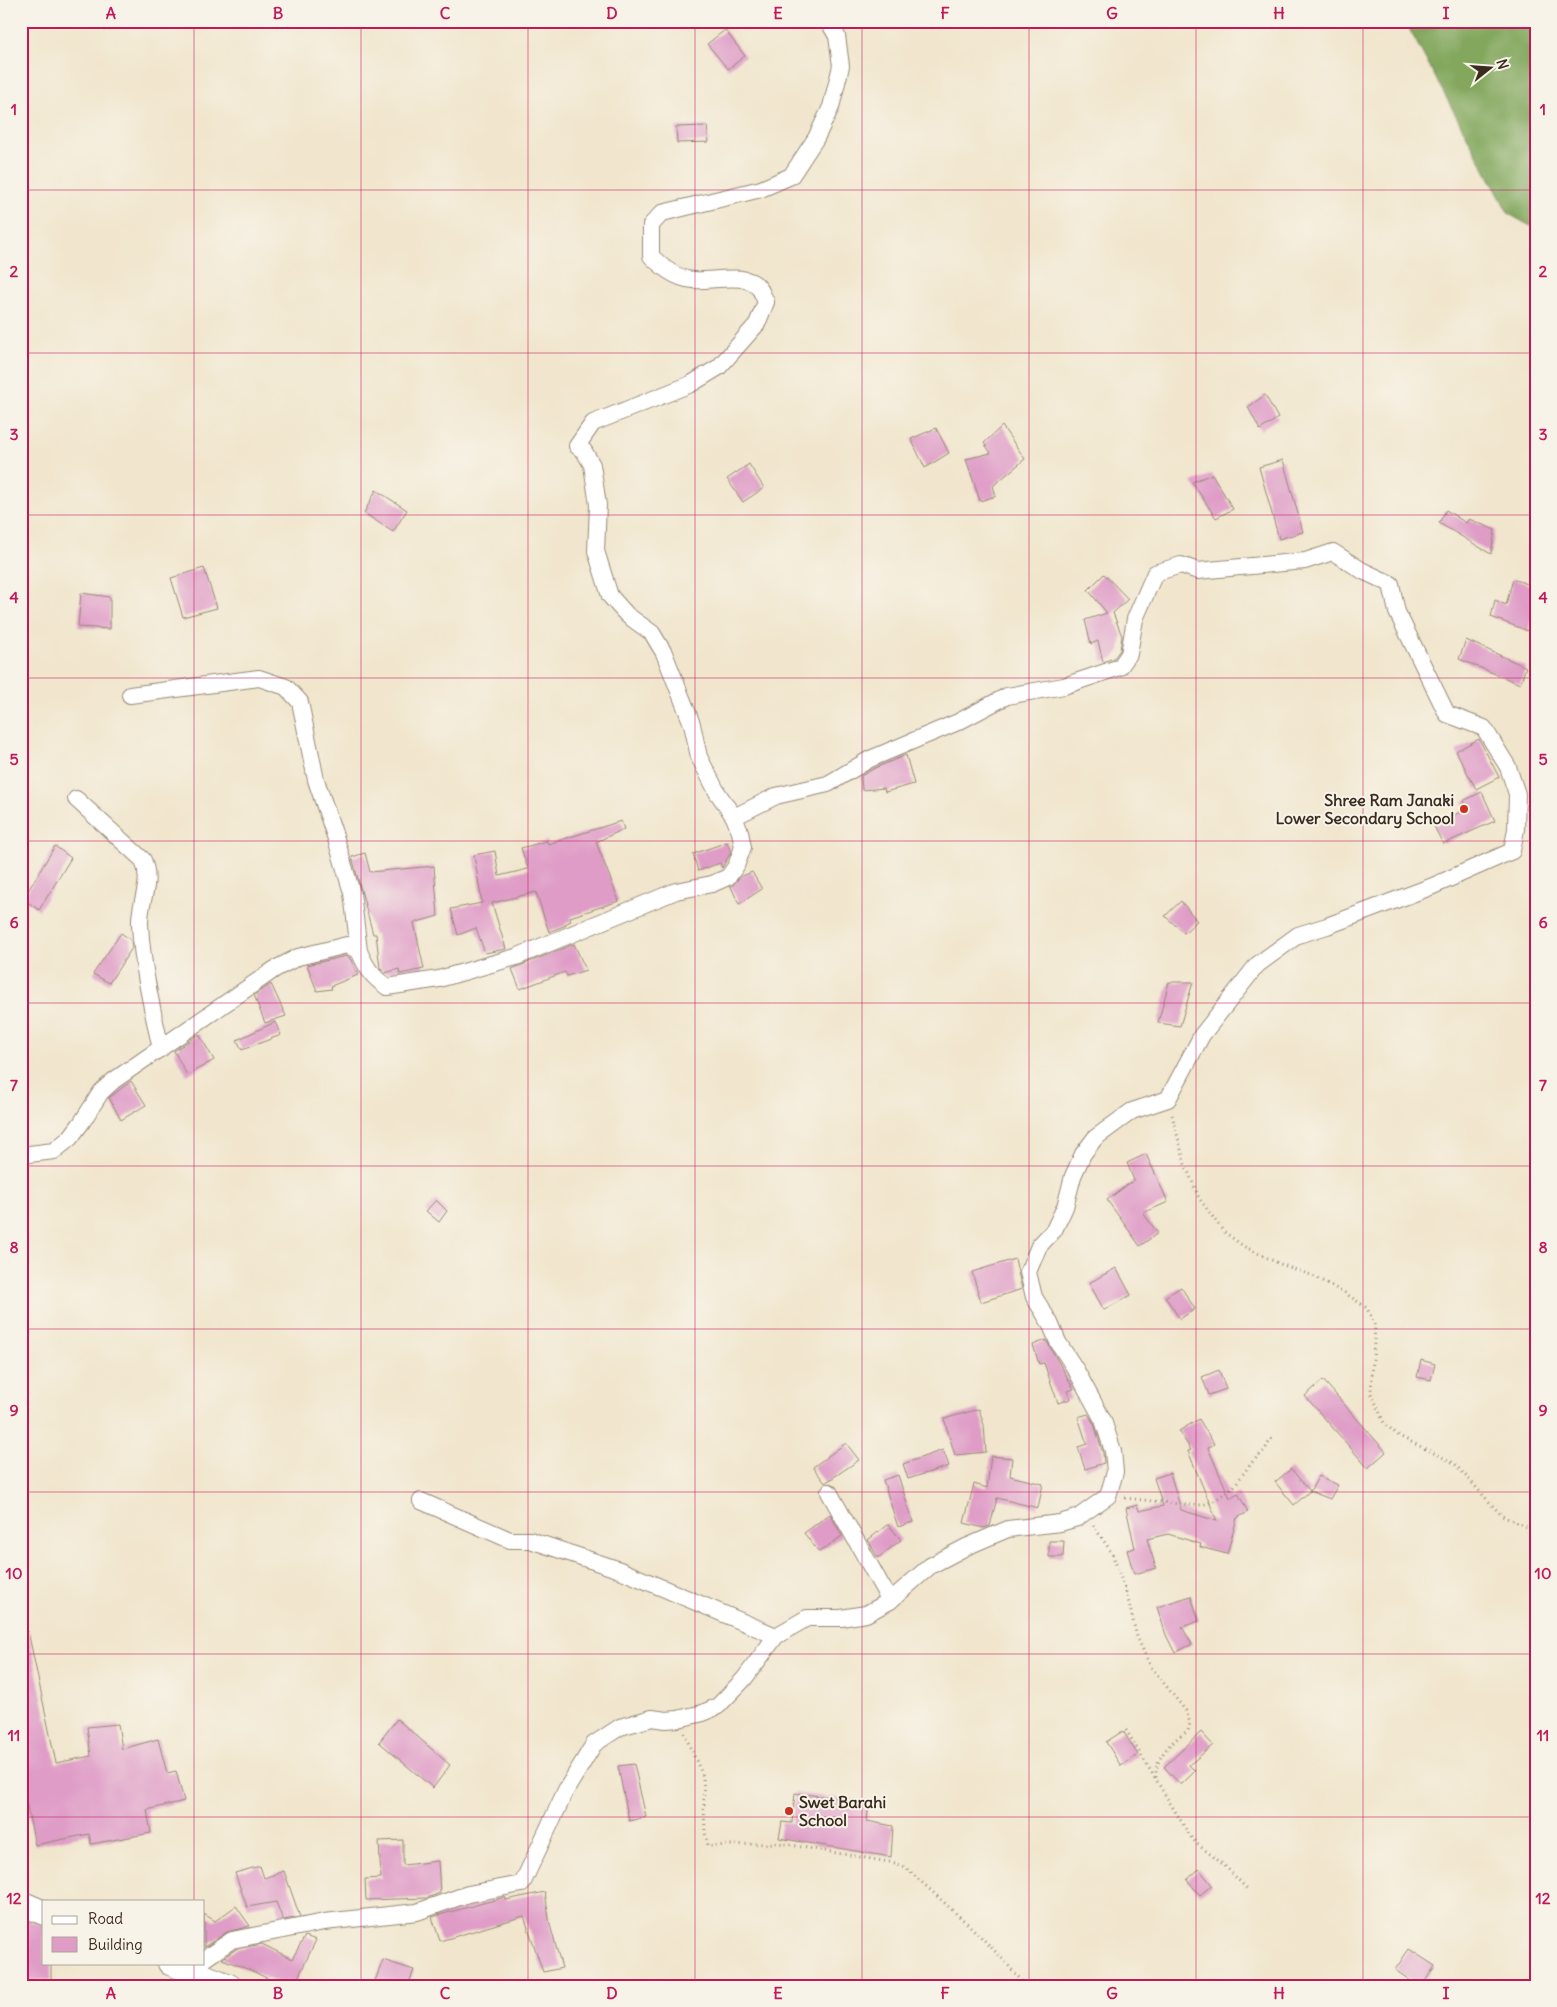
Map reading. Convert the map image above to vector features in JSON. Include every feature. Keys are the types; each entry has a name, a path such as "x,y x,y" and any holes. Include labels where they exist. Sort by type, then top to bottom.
{"main road":[{"path":"21,1903 42,1912"},
{"path":"193,1969 229,1986"}],"street":[{"path":"130,695 259,678 286,687 294,693 300,702 316,780 352,893 359,951 367,969 378,981 387,987 439,979 516,957 676,891 712,884 728,877 736,866 742,847 740,832 734,817 717,792 699,756 692,724 664,654 652,633 627,614 610,596 596,550 598,505 592,465 584,451 577,446 593,423 691,384 719,367 756,324 766,302 759,287 746,279 716,278 693,280 665,270 651,256 651,225 662,212 761,189 791,176 816,138 831,107 842,66 837,36 828,21"},
{"path":"205,1960 232,1940 324,1922 417,1912 468,1894 522,1884 566,1790 594,1744 620,1727 652,1718 678,1719 703,1713 718,1706 744,1679 776,1636 807,1618 841,1618 866,1614 890,1601 930,1566 966,1548 1008,1529 1060,1523 1077,1518 1108,1496 1115,1472 1113,1450 1103,1420 1034,1297 1028,1272 1039,1246 1054,1230 1065,1207 1073,1176 1083,1154 1095,1138 1132,1111 1168,1099 1202,1036 1257,965 1298,935 1328,926 1433,886 1512,850 1516,829 1517,794 1508,767 1484,728 1447,714 1397,612 1391,584 1363,572 1334,552 1305,561 1198,571 1180,565 1155,573 1135,619 1129,654 1120,667 1064,686 1007,696 958,722 870,759 828,784 776,796 734,817"},
{"path":"76,799 144,860 148,872 140,922 150,1002 161,1048"},
{"path":"21,1155 54,1151 70,1138 101,1092 113,1081 275,969 298,957 347,945 359,951"},
{"path":"829,1492 890,1601"},
{"path":"421,1501 510,1540 530,1540 620,1570 776,1636"}],"path":[{"path":"1168,1099 1185,1164 1199,1198 1223,1231 1243,1246 1280,1264 1311,1275 1367,1308 1375,1326 1371,1392 1384,1423 1399,1436 1454,1463 1502,1516 1536,1531"},
{"path":"1108,1496 1188,1505 1201,1505 1213,1502 1234,1486 1253,1461 1264,1451 1273,1436"},
{"path":"1084,1512 1112,1553 1127,1595 1137,1637 1151,1667 1186,1711 1190,1723 1188,1731 1177,1737 1167,1748 1155,1770 1156,1778"},
{"path":"678,1719 703,1776 705,1833 708,1846 779,1843 895,1863 905,1867 1001,1956 1026,1986"},
{"path":"1126,1730 1190,1836 1197,1844 1224,1865 1248,1890"}],"green space":[{"path":"1405,21 1536,21 1536,229 1509,214"}],"building":[{"path":"725,30 745,56 728,69 707,44"},
{"path":"707,126 709,142 677,143 676,127"},
{"path":"1265,395 1278,418 1260,430 1248,407"},
{"path":"1002,426 1025,459 993,486 996,496 980,501 966,459 991,453 984,443"},
{"path":"936,428 949,453 925,468 911,439"},
{"path":"1283,460 1303,532 1279,539 1259,467"},
{"path":"749,464 764,488 743,502 727,479"},
{"path":"1212,474 1233,509 1216,518 1192,482"},
{"path":"376,490 407,510 393,532 364,513"},
{"path":"1446,510 1466,523 1469,519 1495,530 1491,554 1439,523"},
{"path":"204,568 217,608 183,617 171,578"},
{"path":"1104,574 1128,599 1113,613 1122,636 1120,650 1114,658 1103,662 1098,641 1091,644 1085,620 1107,613 1088,590"},
{"path":"1513,579 1536,587 1536,604 1528,631 1491,617 1495,600 1506,605"},
{"path":"81,593 110,597 110,629 78,627"},
{"path":"1466,640 1526,667 1520,684 1459,659"},
{"path":"1479,739 1499,777 1476,789 1456,751"},
{"path":"906,755 914,784 885,792 884,788 862,790 861,776"},
{"path":"1482,792 1495,821 1443,844 1434,826 1466,809 1463,801"},
{"path":"621,821 624,829 596,842 619,901 570,917 571,921 566,925 549,932 536,892 492,903 506,949 485,953 476,928 458,935 451,909 482,903 474,855 495,851 499,876 528,869 521,848 547,841 548,844"},
{"path":"727,842 731,852 722,868 720,863 698,871 693,854"},
{"path":"55,846 71,858 39,910 23,899"},
{"path":"365,853 370,872 434,866 438,916 414,923 424,969 400,974 399,969 385,973 380,968 376,934 373,934 352,857"},
{"path":"752,872 762,889 739,904 731,887 740,877"},
{"path":"1181,901 1197,921 1184,933 1165,916"},
{"path":"121,933 131,940 132,948 109,983 93,974"},
{"path":"574,944 586,970 567,976 565,972 520,989 512,969"},
{"path":"346,956 350,958 358,975 331,986 332,989 317,991 307,965"},
{"path":"1169,982 1193,982 1180,1026 1158,1023"},
{"path":"271,984 286,1016 265,1023 254,995"},
{"path":"275,1022 281,1035 242,1050 237,1040"},
{"path":"199,1034 214,1060 187,1075 174,1051"},
{"path":"131,1081 146,1105 121,1120 109,1098"},
{"path":"1146,1154 1168,1202 1143,1213 1158,1233 1140,1246 1107,1200 1134,1180 1127,1163"},
{"path":"436,1200 447,1211 439,1222 426,1211"},
{"path":"1015,1259 1022,1289 981,1302 972,1272"},
{"path":"1116,1268 1131,1295 1104,1310 1089,1283"},
{"path":"1181,1287 1195,1309 1180,1319 1165,1297"},
{"path":"1046,1340 1074,1389 1068,1391 1071,1399 1058,1403 1044,1363 1039,1364 1033,1345"},
{"path":"1421,1360 1435,1364 1431,1380 1417,1377"},
{"path":"1219,1370 1226,1389 1209,1395 1202,1377"},
{"path":"1323,1380 1386,1452 1368,1468 1305,1396"},
{"path":"979,1409 984,1425 986,1452 955,1455 944,1419"},
{"path":"1088,1414 1094,1424 1103,1453 1104,1463 1085,1469 1078,1447 1087,1444 1078,1417"},
{"path":"1199,1419 1214,1444 1208,1448 1230,1498 1238,1493 1248,1512 1237,1518 1227,1554 1200,1547 1201,1544 1168,1534 1147,1539 1156,1568 1134,1574 1127,1550 1135,1548 1126,1508 1137,1505 1139,1511 1163,1506 1154,1478 1170,1473 1181,1510 1217,1521 1188,1451 1191,1450 1179,1431"},
{"path":"846,1443 859,1460 825,1483 813,1467"},
{"path":"943,1450 949,1466 908,1479 903,1464"},
{"path":"991,1456 1012,1458 1010,1476 1043,1484 1038,1508 997,1498 990,1526 984,1528 964,1523 974,1484 987,1488"},
{"path":"1291,1469 1310,1491 1294,1505 1275,1482"},
{"path":"898,1475 913,1522 898,1527 883,1480"},
{"path":"1319,1476 1338,1485 1330,1499 1310,1491"},
{"path":"830,1514 842,1536 819,1552 804,1533"},
{"path":"888,1524 901,1540 878,1558 868,1540"},
{"path":"1049,1541 1064,1541 1063,1557 1049,1557"},
{"path":"1191,1596 1199,1621 1182,1627 1192,1644 1175,1653 1166,1635 1157,1607"},
{"path":"28,1631 56,1763 91,1756 87,1727 118,1724 122,1749 158,1739 167,1773 176,1771 184,1801 147,1810 151,1833 91,1844 89,1834 35,1845 21,1778 21,1632"},
{"path":"397,1719 450,1765 433,1788 379,1742"},
{"path":"1123,1731 1138,1755 1121,1766 1106,1742"},
{"path":"1201,1732 1213,1745 1189,1765 1195,1771 1181,1785 1164,1767"},
{"path":"634,1764 646,1817 629,1821 618,1766"},
{"path":"795,1793 869,1802 867,1821 893,1826 891,1857 779,1838 782,1822 792,1823"},
{"path":"403,1840 403,1865 438,1861 440,1893 427,1898 366,1900 365,1879 381,1878 379,1841"},
{"path":"260,1866 264,1878 284,1871 300,1917 283,1920 276,1902 247,1907 235,1873"},
{"path":"1199,1869 1212,1885 1200,1895 1187,1880"},
{"path":"545,1892 550,1925 562,1968 543,1972 524,1916 440,1941 432,1917 505,1897 506,1900"},
{"path":"236,1906 250,1926 227,1932 205,1946 205,1915 215,1921"},
{"path":"21,1918 42,1925 42,1964 51,1964 51,1980 21,1980"},
{"path":"305,1936 316,1940 294,1986 283,1986 222,1959 236,1949 262,1944 292,1959"},
{"path":"1409,1949 1435,1966 1422,1986 1418,1986 1395,1970"},
{"path":"383,1960 414,1970 408,1986 373,1986"}],"place":[{"name":"Shree Ram Janaki Lower Secondary School","path":"1464,809"},
{"name":"Swet Barahi School","path":"789,1811"}]}
